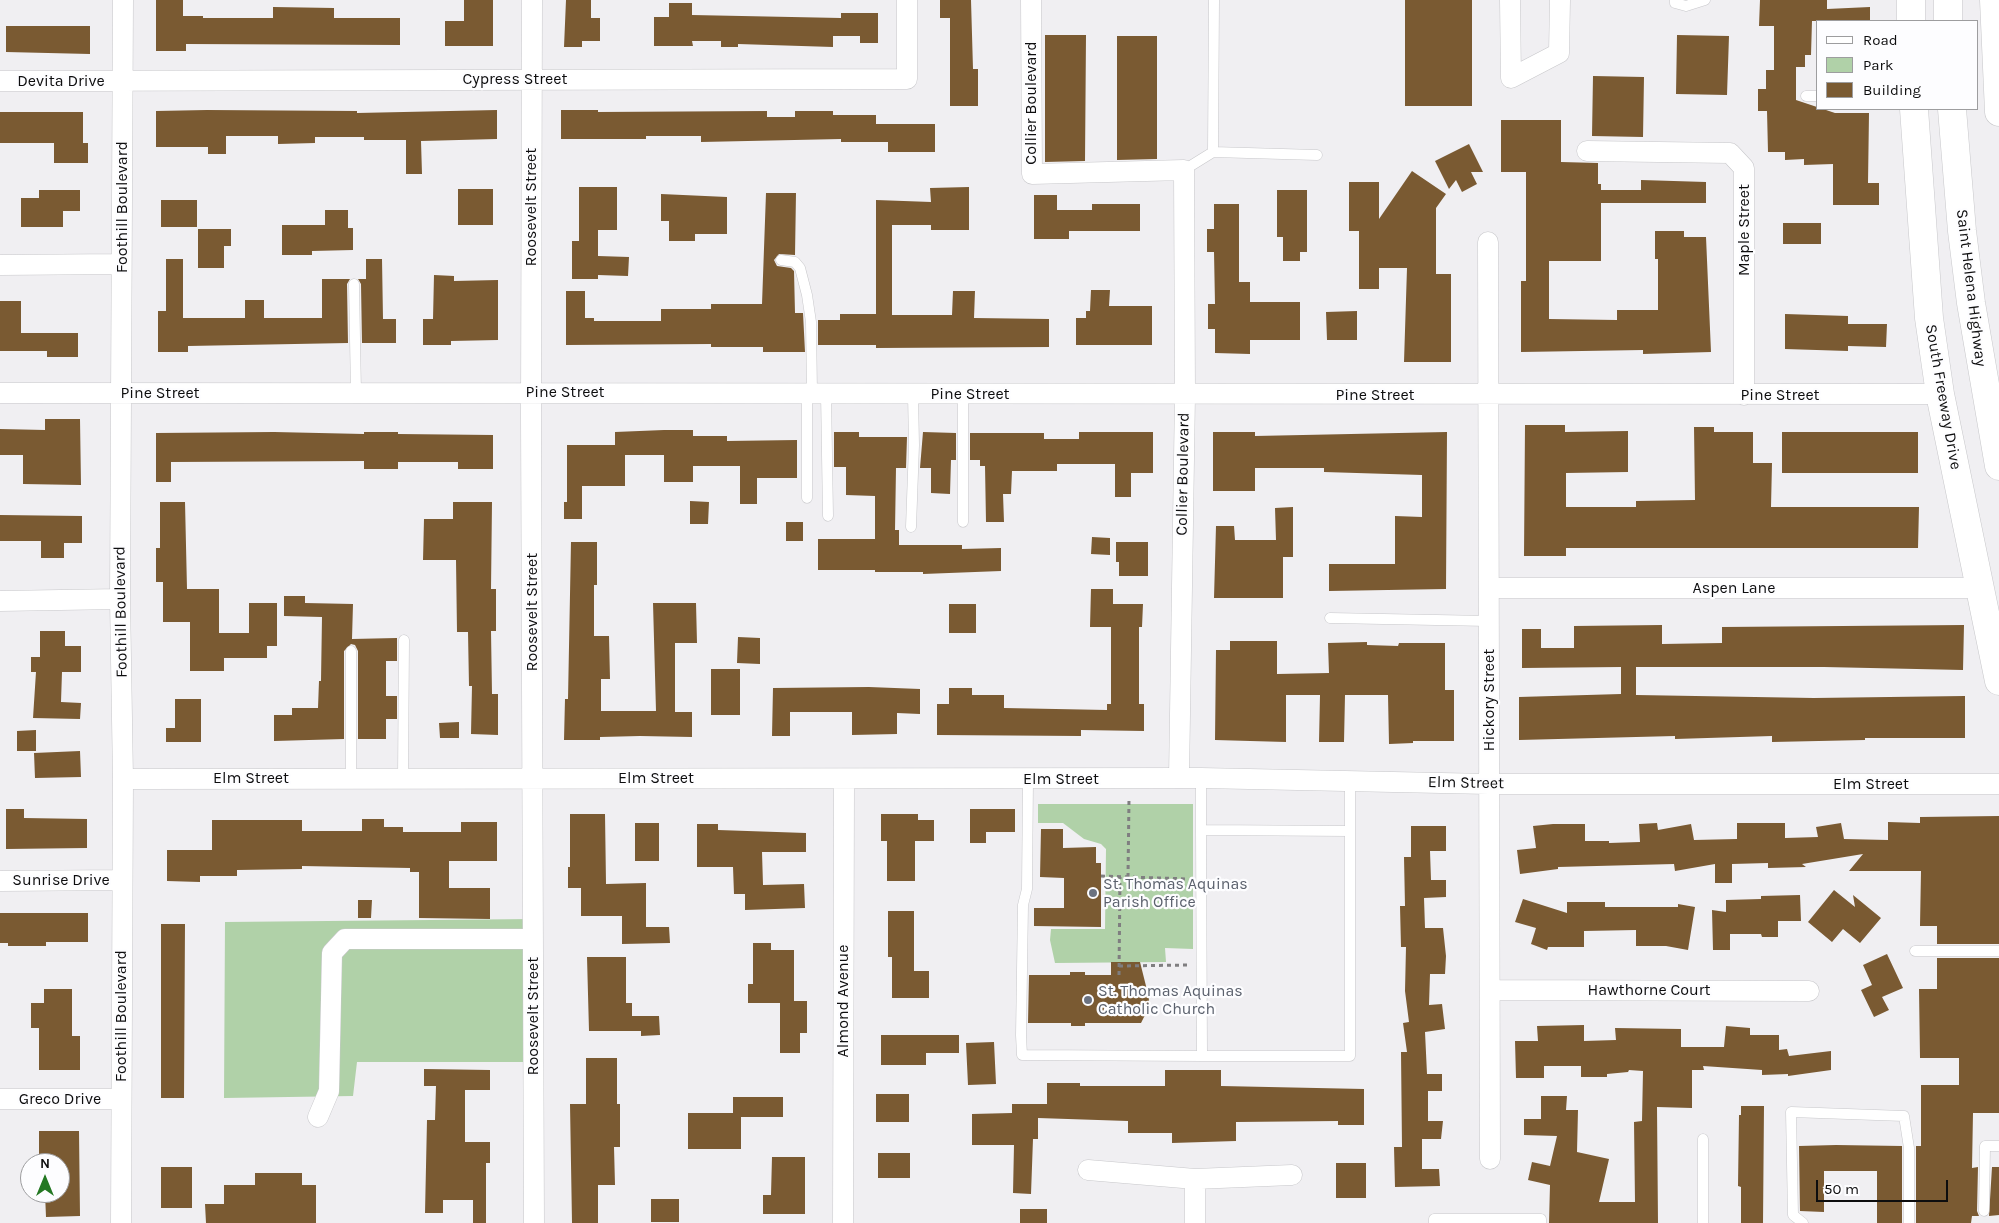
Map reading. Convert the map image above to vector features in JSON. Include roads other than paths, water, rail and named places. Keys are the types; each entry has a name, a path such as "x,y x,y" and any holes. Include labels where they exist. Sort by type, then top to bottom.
{"main road":[{"path":"1911,0 1911,20"},
{"path":"1948,0 1948,20"},
{"path":"1994,0 1999,112"},
{"name":"South Freeway Drive","path":"1914,110 1929,318 1940,394 1999,681"},
{"name":"Saint Helena Highway","path":"1952,110 1962,231 1970,294 1999,466"}],"street":[{"name":"Foothill Boulevard","path":"121,1223 120,1099 123,779 120,599 120,393 123,0"},
{"name":"Roosevelt Street","path":"532,0 531,392 534,1223"},
{"name":"Cypress Street","path":"122,82 908,78 907,0"},
{"name":"Collier Boulevard","path":"1030,0 1032,174 1184,170 1185,395 1179,778"},
{"path":"1510,0 1511,78 1559,53 1560,0"},
{"name":"Devita Drive","path":"0,81 122,82"},
{"name":"Maple Street","path":"1587,151 1730,153 1744,168 1744,395"},
{"name":"Hickory Street","path":"1488,242 1490,1159"},
{"path":"0,265 121,264"},
{"name":"Pine Street","path":"0,393 1940,394"},
{"name":"Aspen Lane","path":"1488,588 1980,588"},
{"path":"0,601 120,599"},
{"name":"Elm Street","path":"123,779 1028,780 1201,778 1489,784 1999,784"},
{"name":"Almond Avenue","path":"843,1223 844,779"},
{"name":"Sunrise Drive","path":"0,881 122,880"},
{"path":"318,1116 328,1091 332,953 344,940 533,939"},
{"name":"Hawthorne Court","path":"1490,990 1809,991"},
{"name":"Greco Drive","path":"0,1098 120,1099"},
{"path":"1088,1170 1195,1179 1292,1175"},
{"path":"1195,1179 1195,1223"}],"lane":[{"path":"1212,152 1214,0"},
{"path":"1675,0 1675,3 1686,6 1705,0"},
{"path":"1806,96 1816,96"},
{"path":"1184,170 1212,152 1317,154"},
{"path":"781,260 795,262 800,268 807,295 828,516"},
{"path":"354,284 356,392"},
{"path":"807,498 815,393"},
{"path":"911,527 913,394"},
{"path":"962,394 963,522"},
{"path":"1330,618 1489,621"},
{"path":"403,778 404,640"},
{"path":"351,778 352,651"},
{"path":"1201,778 1202,1056"},
{"path":"1028,780 1027,889 1023,914 1020,1035 1022,1055 1350,1056 1350,782"},
{"path":"1201,830 1350,831"},
{"path":"1915,951 1999,951"},
{"path":"1803,1223 1793,1216 1792,1112 1904,1116 1909,1148 1910,1223"},
{"path":"1703,1139 1703,1223"},
{"path":"1984,1211 1985,1146 1999,1146"},
{"path":"1434,1223 1434,1219 1541,1219 1541,1223"}],"place":[{"name":"St. Thomas Aquinas Parish Office","path":"1093,893"},
{"name":"St. Thomas Aquinas Catholic Church","path":"1088,1000"}]}
